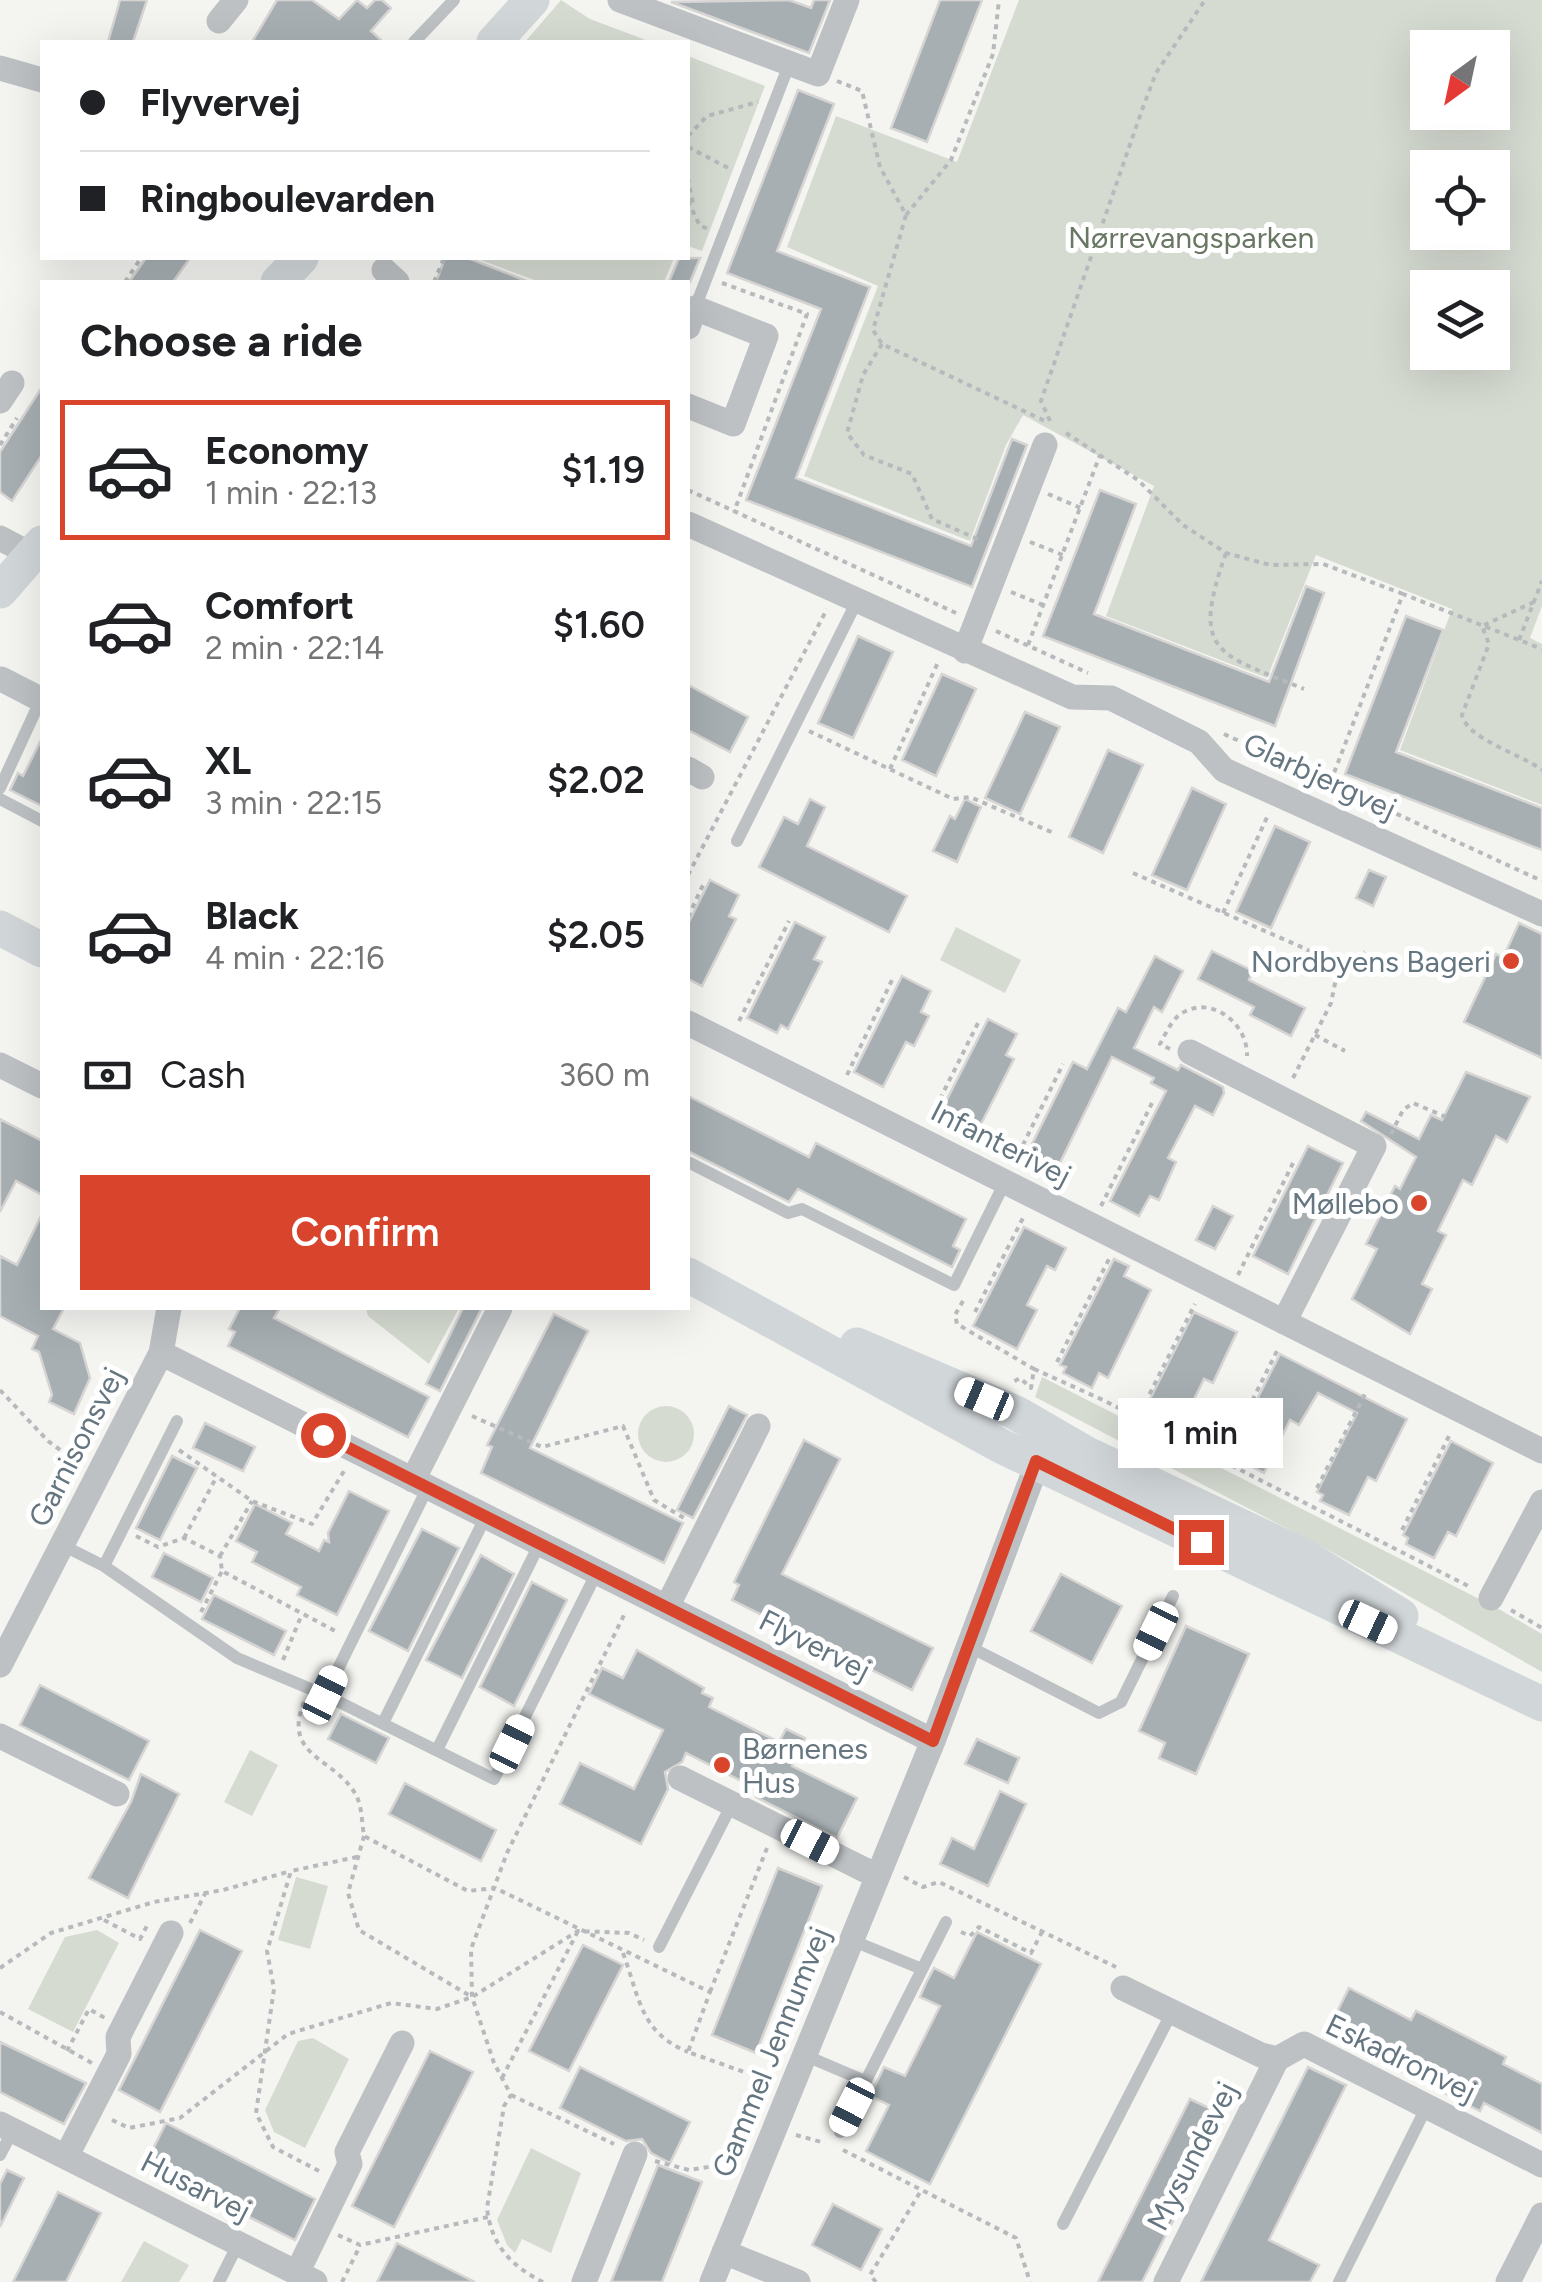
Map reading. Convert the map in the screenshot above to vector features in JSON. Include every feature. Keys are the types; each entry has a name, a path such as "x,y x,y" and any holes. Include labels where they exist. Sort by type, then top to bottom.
{"main road":[{"path":"496,40 532,0"},
{"path":"280,280 299,260"},
{"path":"0,591 37,549"},
{"path":"690,1276 1044,1447 1302,1556 1542,1704"},
{"path":"728,1296 792,1318 1016,1413 1044,1447"}],"street":[{"path":"219,22 236,0"},
{"path":"620,0 818,74 847,0"},
{"path":"0,68 40,79"},
{"path":"690,407 732,424 766,336 691,318"},
{"path":"956,646 991,584 1048,435"},
{"name":"Glarbjergvej","path":"690,525 1072,698 1111,698 1199,742 1224,770 1542,914"},
{"path":"0,538 37,549"},
{"path":"1,679 40,698"},
{"name":"Infanterivej","path":"690,1024 1542,1451"},
{"path":"1190,1052 1374,1146 1287,1323"},
{"path":"0,1065 40,1085"},
{"name":"Garnisonsvej","path":"0,1665 161,1353 169,1310"},
{"path":"421,1484 450,1407 499,1310"},
{"name":"Flyvervej","path":"161,1353 933,1741"},
{"path":"667,1607 758,1426"},
{"name":"Gammel Jennumvej","path":"712,2282 933,1741 1044,1447"},
{"path":"1492,1598 1542,1502"},
{"path":"0,1736 117,1794"},
{"path":"680,1778 776,1826 880,1870"},
{"path":"66,2157 119,2054 118,2037 171,1933"},
{"path":"1124,1988 1277,2060"},
{"name":"Husarvej","path":"6,2127 306,2277 320,2226 350,2164 347,2152 402,2044"},
{"name":"Eskadronvej","path":"1277,2060 1304,2044 1542,2165"},
{"name":"Mysundevej","path":"1166,2282 1277,2060"},
{"path":"584,2282 635,2154"},
{"path":"1508,2282 1542,2215"},
{"path":"724,2252 798,2282"}],"lane":[{"path":"416,40 454,0"},
{"path":"691,318 790,62"},
{"path":"738,841 846,597"},
{"path":"0,788 40,703"},
{"path":"0,799 40,820"},
{"path":"690,1163 788,1212 802,1208 954,1285 1005,1182"},
{"path":"104,1566 177,1421"},
{"path":"325,1695 421,1484"},
{"path":"383,1724 486,1516"},
{"path":"437,1750 540,1544"},
{"path":"62,1545 104,1566 237,1658 325,1695 494,1779 597,1572"},
{"path":"968,1646 1099,1713 1121,1702 1173,1596"},
{"path":"659,1947 732,1804"},
{"path":"840,2132 946,1923"},
{"path":"851,1940 922,1969"},
{"path":"1064,2224 1172,2012"},
{"path":"804,2055 865,2081"},
{"path":"1339,2282 1427,2106"},
{"path":"0,2156 6,2127"},
{"path":"219,2282 238,2244"}],"path":[{"path":"998,0 993,54 951,160 906,215 873,330 882,344 1048,435 1100,455 1138,480 1204,541 1226,553 1270,566 1323,564 1542,649"},
{"path":"1048,435 1041,401 1142,110 1156,74 1205,0"},
{"path":"818,74 862,91 880,168 906,215"},
{"path":"690,134 707,116 754,100 772,107"},
{"path":"690,148 746,176"},
{"path":"690,202 700,226 723,235"},
{"path":"882,344 863,376 847,433 864,455 912,474 932,519 1007,543 1062,555"},
{"path":"1028,646 1100,455"},
{"path":"1029,487 1080,508"},
{"path":"1226,553 1208,612 1216,644 1233,660 1304,688"},
{"path":"1519,640 1542,581"},
{"path":"991,584 1043,605"},
{"path":"1318,812 1403,594"},
{"path":"690,871 846,597"},
{"path":"1482,626 1534,602"},
{"path":"1482,626 1489,644 1464,705 1464,722 1476,735 1520,754 1542,770"},
{"path":"890,769 956,646"},
{"path":"814,714 807,730 953,799 970,797 1056,834"},
{"path":"1223,913 1278,794"},
{"path":"1133,872 1306,950 1338,969"},
{"path":"690,912 704,883"},
{"path":"728,1043 788,922"},
{"path":"1282,1099 1331,1003 1338,969 1365,952"},
{"path":"836,1098 892,980"},
{"path":"920,1139 979,1021"},
{"path":"1314,1035 1345,1050"},
{"path":"1005,1182 1063,1064"},
{"path":"1092,1226 1152,1102"},
{"path":"1374,1146 1385,1144 1402,1110 1413,1103 1446,1117"},
{"path":"1145,1403 1294,1163"},
{"path":"976,1312 1034,1196"},
{"path":"1057,1362 1119,1239"},
{"path":"964,1300 956,1315 957,1324 1034,1369 1103,1400 1492,1598 1542,1628"},
{"path":"1230,1445 1287,1323"},
{"path":"1317,1488 1377,1368"},
{"path":"1016,1413 1023,1400 1014,1393 1014,1378 1030,1388 1034,1369"},
{"path":"0,1390 60,1452 100,1473"},
{"path":"450,1407 542,1446 623,1426 654,1500 706,1531"},
{"path":"1402,1530 1462,1411"},
{"path":"167,1442 252,1500 312,1524 356,1451"},
{"path":"122,1530 158,1547 184,1538 217,1476"},
{"path":"192,1630 222,1572 220,1556 252,1500"},
{"path":"184,1538 220,1556"},
{"path":"222,1572 352,1640"},
{"path":"543,2282 520,2271 506,2257 488,2216 504,2106 511,2095 472,1997 471,1949 508,1853 636,1591"},
{"path":"276,1675 302,1614"},
{"path":"310,1688 297,1719 300,1739 357,1798 364,1836 348,1893 359,1930 472,1997"},
{"path":"688,2052 776,1826"},
{"path":"364,1836 468,1891 495,1888 710,1992"},
{"path":"0,1968 52,1933 154,1902 223,1890 357,1857"},
{"path":"880,1870 922,1887 939,1882 1119,1968 1124,1988"},
{"path":"291,1871 267,1951 274,1989 256,2113 268,2141 341,2182"},
{"path":"946,1923 970,1936 979,1927 1031,1953 1042,1932"},
{"path":"502,2078 578,1931"},
{"path":"90,2110 130,2128 180,2118 300,2029 392,2003 437,2009 472,1997 578,1931 629,1934 659,1947"},
{"path":"622,1952 651,2028 667,2043 790,2089"},
{"path":"68,2051 88,2009 123,2027"},
{"path":"0,2012 109,2073"},
{"path":"774,2129 835,2145 1016,2238 1030,2282"},
{"path":"876,2282 870,2275 922,2189"},
{"path":"320,2226 360,2245 488,2216"},
{"path":"342,2282 360,2245"}],"green space":[{"path":"561,0 590,19 646,40 527,40"},
{"name":"Nørrevangsparken","path":"1019,0 1542,0 1542,606 1530,638 1542,644 1542,805 1400,750 1452,609 1316,555 1267,678 1106,616 1154,486 1023,415 1006,445 970,541 804,476 878,286 787,247 836,116 957,162"},
{"path":"690,57 765,86 702,251 690,247"},
{"path":"480,260 673,260 665,280 535,280"},
{"path":"956,927 1021,960 1005,993 940,960"},
{"path":"366,1310 458,1310 429,1364 368,1316"},
{"path":"1042,1377 1542,1634 1542,1672 1330,1551 1035,1397"},
{"path":"666,1406 686,1414 694,1434 686,1454 666,1462 646,1454 638,1434 646,1414"},
{"path":"250,1750 278,1765 252,1816 224,1802"},
{"path":"296,1877 328,1886 310,1949 278,1940"},
{"path":"97,1930 119,1943 73,2032 28,2009 65,1937"},
{"path":"313,2038 349,2059 305,2148 274,2132 265,2110 298,2041"},
{"path":"531,2148 581,2173 551,2253 522,2239 515,2253 507,2245 497,2220"},
{"path":"144,2241 189,2265 179,2282 121,2282"}],"building":[{"path":"120,0 147,0 134,40 109,40"},
{"path":"277,0 312,0 339,19 357,0 367,8 375,0 382,0 391,8 371,31 381,40 253,40"},
{"path":"789,0 811,8 814,0 830,0 809,53 671,2"},
{"path":"940,0 982,0 927,142 891,128"},
{"path":"798,90 834,104 777,251 870,287 796,478 971,546 1012,439 1027,445 972,587 746,500 821,309 727,273"},
{"path":"700,258 690,282 670,280 678,260"},
{"path":"145,260 189,260 174,280 130,280"},
{"path":"444,260 473,260 524,280 437,280"},
{"path":"40,390 40,458 12,501 0,492 0,452"},
{"path":"1100,490 1136,504 1094,614 1269,682 1306,586 1324,593 1275,726 1043,636"},
{"path":"1406,616 1443,630 1396,752 1542,808 1542,850 1345,774"},
{"path":"858,636 893,652 853,738 818,723"},
{"path":"942,674 976,689 936,776 902,760"},
{"path":"690,686 748,717 730,752 690,731"},
{"path":"1025,712 1060,727 1020,814 985,798"},
{"path":"40,742 40,805 10,790 18,773 23,776"},
{"path":"1108,750 1143,765 1103,853 1069,837"},
{"path":"1192,788 1226,804 1187,890 1152,875"},
{"path":"810,799 825,807 807,846 907,896 889,932 759,867 784,817 798,824"},
{"path":"965,799 981,807 957,862 933,851 950,816 955,819"},
{"path":"1275,826 1310,842 1271,928 1236,912"},
{"path":"1369,870 1386,877 1373,906 1356,898"},
{"path":"710,880 739,895 729,916 736,919 702,986 690,980 690,920"},
{"path":"795,922 825,937 814,959 822,962 788,1029 781,1025 777,1033 747,1018"},
{"path":"1519,923 1542,934 1542,1058 1464,1022 1496,954 1503,958"},
{"path":"1212,951 1253,971 1249,980 1305,1008 1291,1036 1250,1015 1254,1007 1198,979"},
{"path":"1155,956 1183,971 1162,1012 1154,1007 1134,1048 1178,1070 1181,1065 1223,1087 1224,1093 1213,1115 1195,1106 1168,1158 1176,1162 1159,1200 1150,1196 1139,1216 1110,1201 1166,1091 1151,1083 1154,1078 1112,1057 1055,1173 1025,1158 1073,1062 1087,1069 1118,1008 1126,1012"},
{"path":"902,976 931,991 921,1012 929,1016 914,1046 906,1042 883,1087 854,1072"},
{"path":"988,1019 1017,1034 1006,1055 1014,1059 980,1126 973,1122 969,1131 939,1115"},
{"name":"Møllebo","path":"1466,1072 1530,1097 1507,1142 1496,1136 1472,1185 1463,1180 1438,1231 1446,1235 1422,1284 1432,1289 1410,1334 1352,1299 1377,1249 1366,1244 1395,1186 1400,1189 1416,1157 1361,1121 1366,1112 1419,1139 1431,1115 1442,1120"},
{"path":"690,1097 809,1157 816,1143 966,1219 953,1246 960,1250 952,1267 798,1189 789,1202 690,1152"},
{"path":"0,1119 40,1140 40,1194 16,1181 0,1212"},
{"path":"1308,1146 1343,1163 1288,1274 1253,1256"},
{"path":"1213,1206 1233,1216 1215,1249 1196,1240"},
{"path":"40,1218 40,1310 63,1310 53,1329 80,1343 90,1378 74,1414 49,1402 52,1395 39,1352 32,1349 38,1336 0,1316 0,1256 17,1265"},
{"path":"1024,1227 1066,1248 1055,1270 1047,1266 1027,1305 1037,1310 1017,1349 973,1326"},
{"path":"1114,1259 1129,1266 1124,1276 1151,1290 1108,1378 1099,1373 1092,1388 1063,1373 1066,1367 1060,1365"},
{"path":"239,1310 279,1310 274,1318 429,1397 408,1437 228,1346 235,1332 229,1329"},
{"path":"462,1310 481,1310 440,1391 426,1384"},
{"path":"1194,1312 1237,1332 1213,1383 1204,1379 1179,1430 1149,1415 1151,1410 1146,1407"},
{"path":"554,1314 588,1331 530,1448 683,1523 664,1563 481,1473 492,1447 487,1445"},
{"path":"1280,1354 1407,1419 1376,1481 1368,1477 1349,1515 1320,1501 1323,1495 1317,1492 1357,1413 1318,1393 1299,1425 1290,1420 1264,1473 1235,1458 1238,1452 1232,1449"},
{"path":"729,1406 747,1415 693,1518 677,1510"},
{"path":"205,1423 255,1447 243,1471 193,1448"},
{"path":"804,1440 840,1459 782,1574 933,1648 912,1690 732,1600 739,1585 734,1582"},
{"path":"1451,1441 1493,1463 1456,1536 1448,1532 1434,1558 1406,1544 1408,1538 1403,1535"},
{"path":"172,1456 197,1468 160,1540 136,1528"},
{"path":"349,1491 389,1511 337,1615 297,1595 301,1587 252,1562 257,1552 236,1541 255,1504 292,1523 286,1534 319,1551 324,1540 329,1542 328,1533"},
{"path":"422,1529 459,1548 408,1651 369,1631"},
{"path":"164,1553 213,1578 201,1602 152,1577"},
{"path":"481,1555 514,1574 462,1678 426,1660"},
{"path":"1061,1574 1122,1606 1092,1663 1031,1631"},
{"path":"532,1582 567,1600 514,1706 480,1687"},
{"path":"214,1595 286,1631 274,1655 202,1619"},
{"path":"1186,1626 1249,1654 1196,1774 1159,1758 1165,1743 1139,1731"},
{"path":"637,1650 704,1688 702,1693 713,1698 709,1707 779,1742 786,1729 805,1738 792,1766 857,1798 837,1838 756,1797 759,1790 686,1753 682,1762 665,1772 668,1789 641,1844 560,1804 580,1763 634,1789 663,1730 589,1694 602,1668 623,1678"},
{"path":"40,1685 149,1741 129,1780 20,1725"},
{"path":"341,1714 389,1738 376,1763 328,1739"},
{"path":"977,1739 1019,1758 1008,1783 965,1764"},
{"path":"141,1774 179,1794 128,1898 89,1878 131,1802"},
{"path":"405,1783 496,1830 481,1861 389,1814"},
{"path":"1000,1791 1026,1804 988,1886 940,1864 952,1838 974,1849"},
{"path":"778,1868 822,1886 756,2053 712,2035"},
{"path":"200,1930 242,1951 160,2112 119,2090"},
{"path":"977,1932 1041,1964 930,2184 866,2151 889,2105 870,2096 884,2067 905,2076 940,2006 920,1997 926,1983 934,1968 954,1978"},
{"path":"583,1945 623,1965 569,2071 529,2051"},
{"path":"1349,1988 1411,2020 1416,2011 1506,2057 1503,2064 1542,2084 1542,2133 1484,2103 1480,2111 1389,2065 1393,2055 1331,2024"},
{"path":"0,2042 86,2083 64,2124 0,2092"},
{"path":"430,2051 473,2072 394,2227 352,2206"},
{"path":"580,2067 690,2122 670,2163 651,2153 642,2139 626,2141 560,2108"},
{"path":"1308,2067 1346,2085 1269,2240 1319,2265 1310,2282 1201,2282"},
{"path":"1190,2099 1226,2116 1142,2282 1098,2282"},
{"path":"166,2123 315,2199 295,2240 145,2165"},
{"path":"658,2165 702,2182 662,2282 611,2282"},
{"path":"7,2170 24,2178 0,2227 0,2184"},
{"path":"58,2192 101,2213 66,2282 13,2282"},
{"path":"833,2204 882,2229 861,2270 812,2245"},
{"path":"397,2243 475,2282 377,2282"}],"place":[{"name":"Nordbyens Bageri","path":"1511,961"},
{"name":"Møllebo","path":"1419,1203"},
{"name":"Børnenes Hus","path":"722,1765"}],"route":[{"path":"323,1435 933,1741 1036,1461 1201,1542"}]}
